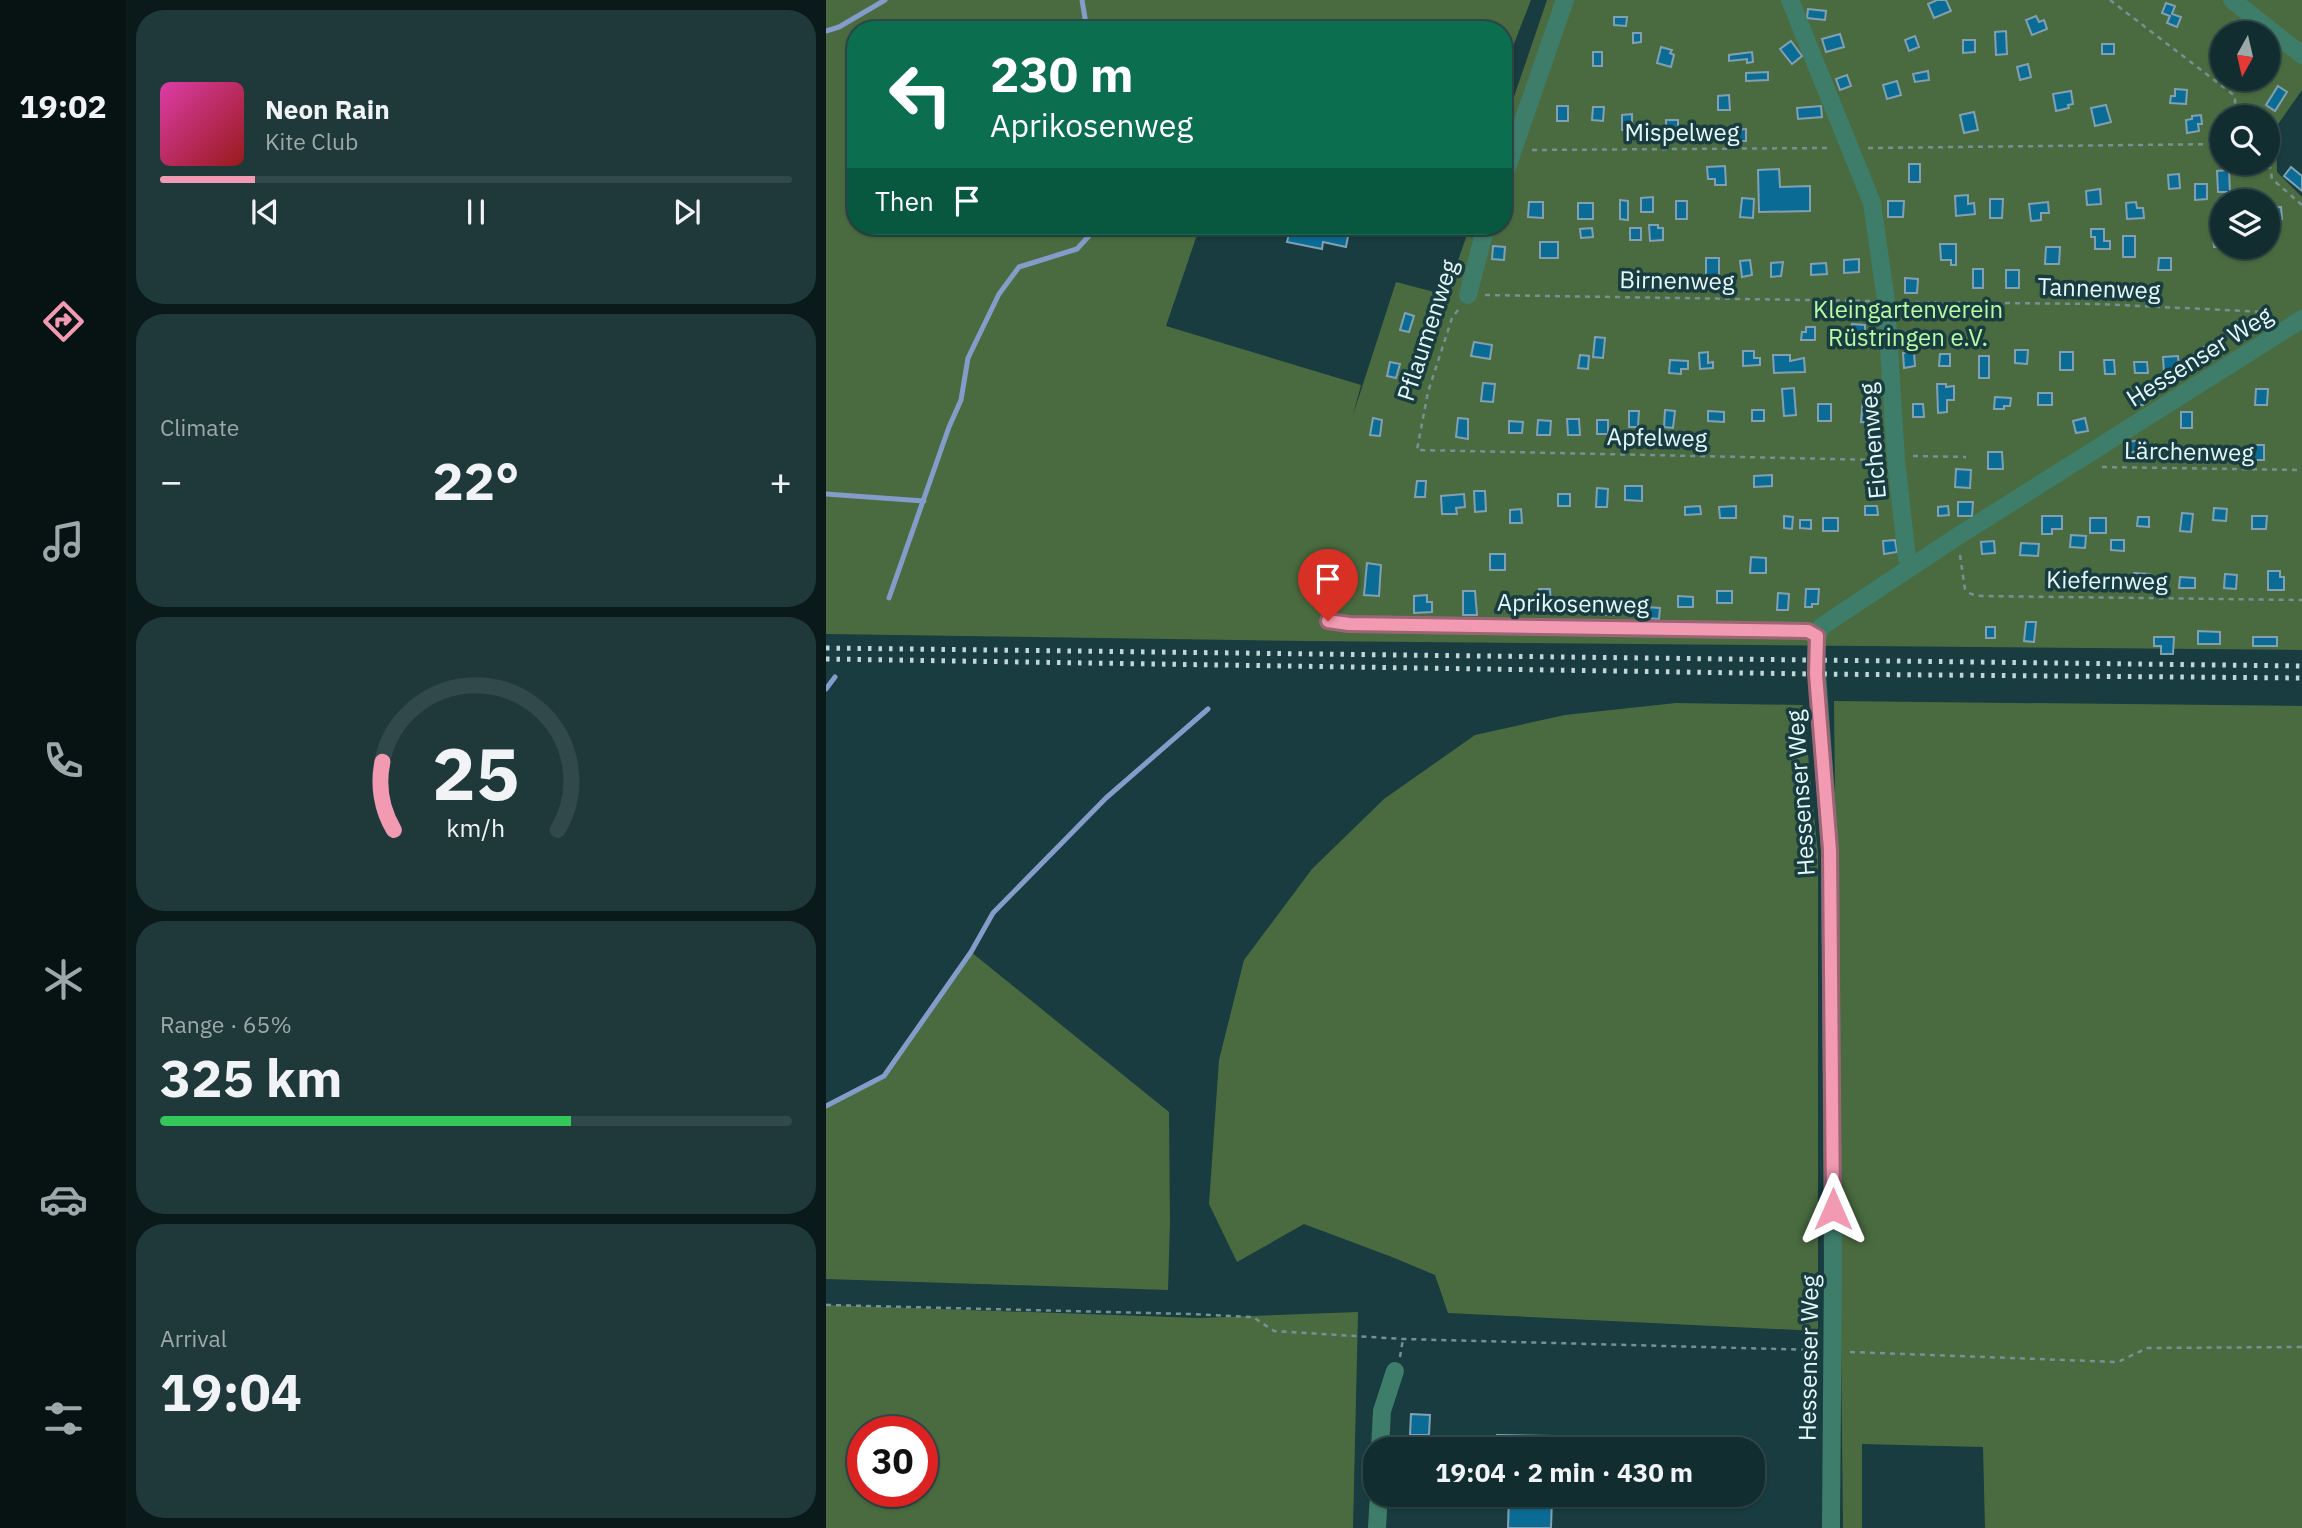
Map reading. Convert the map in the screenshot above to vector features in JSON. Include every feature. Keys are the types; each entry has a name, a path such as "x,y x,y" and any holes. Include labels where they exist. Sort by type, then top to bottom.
{"street":[{"path":"1512,156 1565,0"},
{"name":"Eichenweg","path":"1790,0 1872,203 1886,301 1896,458 1907,558 1912,566"},
{"path":"2232,0 2302,55"},
{"name":"Pflaumenweg","path":"1468,295 1483,235"},
{"name":"Hessenser Weg","path":"1831,1528 1830,850 1816,674 1817,636 1821,627 1912,566 2302,319"},
{"name":"Aprikosenweg","path":"1328,621 1349,624 1808,631 1817,636"},
{"path":"1381,1437 1382,1411 1395,1371"},
{"path":"1377,1528 1378,1507"}],"path":[{"path":"2110,0 2235,96 2235,105"},
{"path":"1850,148 2210,144"},
{"name":"Mispelweg","path":"1516,146 1528,150 1850,148"},
{"path":"2271,175 2272,179 2302,205"},
{"name":"Birnenweg","path":"1468,295 1886,301"},
{"name":"Pflaumenweg","path":"1417,450 1428,392 1452,318 1468,295"},
{"name":"Tannenweg","path":"1886,301 2097,304 2269,312"},
{"name":"Apfelweg","path":"1417,450 1966,457"},
{"name":"Lärchenweg","path":"2078,460 2088,467 2302,470"},
{"name":"Kiefernweg","path":"1955,538 1959,547 1965,589 1971,594 1982,596 2302,600"},
{"path":"826,1305 1253,1317 1274,1331 1403,1339 2118,1362 2147,1348 2302,1346"}],"green space":[{"name":"Kleingartenverein Rüstringen e.V.","path":"826,0 1531,0 1512,49 1512,21 847,21 847,235 1197,235 1166,326 1361,385 1353,415 1396,282 1446,295 1467,235 1512,235 1512,103 1547,0 2302,0 2302,90 2280,121 2280,105 2210,105 2210,175 2280,175 2302,197 2302,650 826,634"},
{"path":"1834,701 2302,706 2302,1528 1985,1528 1983,1447 1862,1444 1862,1528 1843,1528"},
{"path":"1676,703 1803,705 1818,854 1818,1331 1448,1313 1435,1275 1304,1224 1237,1262 1209,1204 1219,1060 1244,960 1312,869 1384,799 1475,735 1565,715"},
{"path":"971,952 1169,1112 1168,1290 826,1279 826,1106 884,1076"},
{"path":"826,1305 1199,1318 1358,1312 1353,1528 826,1528"}],"building":[{"path":"1946,0 1951,11 1934,18 1928,4"},
{"path":"2166,3 2175,6 2172,14 2181,17 2177,27 2167,23 2170,16 2162,13"},
{"path":"1808,9 1826,11 1825,20 1807,18"},
{"path":"2036,16 2039,22 2044,20 2047,29 2032,35 2026,20"},
{"path":"1614,17 1627,17 1626,26 1614,25"},
{"path":"2006,31 2007,54 1996,55 1995,32"},
{"path":"1633,33 1641,33 1641,42 1633,43"},
{"path":"1840,34 1844,47 1826,52 1822,39"},
{"path":"1915,36 1919,47 1909,51 1905,40"},
{"path":"1963,40 1975,40 1975,52 1963,53"},
{"path":"1791,41 1802,56 1792,64 1780,49"},
{"path":"2102,44 2114,44 2114,54 2102,54"},
{"path":"1661,47 1672,50 1670,53 1674,55 1671,67 1657,63"},
{"path":"1593,52 1602,52 1602,66 1593,66"},
{"path":"1752,52 1753,62 1747,63 1747,59 1729,61 1729,55"},
{"path":"2028,64 2031,77 2020,80 2017,67"},
{"path":"1928,71 1929,80 1915,82 1913,74"},
{"path":"1768,72 1768,80 1746,81 1746,73"},
{"path":"1847,75 1851,86 1840,90 1836,79"},
{"path":"1897,81 1901,95 1887,99 1883,85"},
{"path":"2280,87 2287,92 2279,105 2266,105 2275,91 2280,91"},
{"path":"2175,89 2187,90 2186,104 2170,103 2171,96 2175,96"},
{"path":"2071,91 2073,104 2068,105 2069,108 2056,111 2053,94"},
{"path":"1729,95 1730,110 1718,110 1718,96"},
{"path":"2106,105 2111,122 2095,126 2091,108"},
{"path":"1557,106 1568,106 1568,121 1557,121"},
{"path":"1821,106 1822,117 1798,119 1797,108"},
{"path":"1593,107 1604,107 1603,121 1592,120"},
{"path":"1974,112 1978,130 1964,133 1960,115"},
{"path":"1632,114 1632,130 1622,130 1622,115"},
{"path":"2201,115 2202,124 2198,124 2199,131 2187,133 2186,120"},
{"path":"1666,120 1678,120 1678,132 1666,132"},
{"path":"1746,129 1746,141 1720,141 1720,130"},
{"path":"1909,164 1920,164 1920,182 1909,182"},
{"path":"1725,166 1726,185 1715,185 1715,179 1708,179 1707,167"},
{"path":"2291,167 2302,176 2302,191 2284,176"},
{"path":"1779,169 1780,187 1810,186 1810,211 1759,212 1758,170"},
{"path":"2179,174 2180,188 2169,189 2168,175"},
{"path":"2217,175 2229,175 2230,189 2218,189"},
{"path":"2195,184 2207,184 2207,199 2195,200"},
{"path":"2100,189 2101,204 2087,205 2086,191"},
{"path":"1968,195 1968,204 1974,203 1975,214 1956,216 1955,196"},
{"path":"1653,197 1653,212 1641,212 1641,198"},
{"path":"1742,198 1754,199 1753,218 1740,217"},
{"path":"1990,199 2003,199 2002,218 1990,218"},
{"path":"1620,200 1628,201 1628,220 1620,219"},
{"path":"1676,201 1687,201 1687,219 1676,219"},
{"path":"1888,201 1904,201 1903,217 1888,217"},
{"path":"1529,202 1543,202 1543,218 1528,217"},
{"path":"2048,202 2049,213 2041,213 2041,220 2031,221 2029,204"},
{"path":"2136,202 2137,208 2143,208 2144,218 2127,219 2126,203"},
{"path":"1578,203 1593,203 1593,219 1578,219"},
{"path":"1649,225 1663,228 1663,240 1650,241"},
{"path":"1592,228 1593,237 1581,238 1580,229"},
{"path":"1630,228 1641,228 1641,240 1630,240"},
{"path":"2091,229 2104,229 2104,241 2110,241 2110,249 2095,249 2095,237 2091,237"},
{"path":"1289,235 1348,235 1346,247 1323,242 1322,249 1287,242"},
{"path":"2123,236 2135,236 2135,257 2123,257"},
{"path":"1540,242 1558,242 1558,258 1540,258"},
{"path":"1940,244 1956,244 1956,265 1951,265 1951,260 1941,260"},
{"path":"1493,246 1505,247 1504,260 1492,259"},
{"path":"2046,247 2060,247 2059,264 2045,264"},
{"path":"1706,258 1719,258 1719,281 1706,281"},
{"path":"2159,258 2171,258 2171,270 2158,270"},
{"path":"1859,259 1859,272 1844,273 1844,260"},
{"path":"1750,260 1752,275 1742,277 1740,261"},
{"path":"1783,262 1781,276 1771,277 1771,263"},
{"path":"1826,263 1827,274 1811,275 1811,264"},
{"path":"1973,269 1983,269 1983,288 1973,288"},
{"path":"2006,270 2019,270 2019,288 2006,288"},
{"path":"1905,278 1918,279 1917,293 1905,293"},
{"path":"1405,313 1414,316 1409,332 1400,330"},
{"path":"1852,324 1865,325 1865,335 1852,335"},
{"path":"1806,327 1815,327 1815,340 1801,340"},
{"path":"1595,337 1605,338 1603,358 1593,357"},
{"path":"1474,342 1492,345 1490,359 1471,356"},
{"path":"2206,346 2214,358 2198,367 2191,356"},
{"path":"2015,350 2028,350 2027,364 2015,363"},
{"path":"1743,351 1754,351 1754,358 1760,358 1760,365 1743,366"},
{"path":"1708,352 1708,363 1713,362 1713,368 1700,369 1699,353"},
{"path":"1914,352 1915,366 1904,368 1903,353"},
{"path":"2060,352 2073,352 2073,370 2060,370"},
{"path":"1940,354 1950,354 1950,366 1939,366"},
{"path":"1580,355 1589,356 1588,369 1578,368"},
{"path":"1773,355 1790,355 1790,361 1804,358 1805,372 1774,373"},
{"path":"1979,356 1989,356 1989,378 1979,378"},
{"path":"2178,356 2179,372 2164,373 2163,357"},
{"path":"1670,360 1688,361 1688,369 1681,369 1681,374 1669,373"},
{"path":"2104,360 2114,360 2115,374 2105,374"},
{"path":"1390,362 1400,364 1396,378 1387,376"},
{"path":"2134,362 2147,362 2148,373 2135,373"},
{"path":"1483,383 1495,384 1493,402 1481,401"},
{"path":"1937,384 1954,386 1954,400 1947,400 1947,412 1938,413"},
{"path":"1794,388 1796,415 1784,416 1782,389"},
{"path":"2256,389 2268,389 2267,405 2255,405"},
{"path":"2038,393 2052,393 2052,405 2038,405"},
{"path":"2131,394 2143,394 2143,405 2131,405"},
{"path":"1995,397 2011,398 2010,406 1994,409"},
{"path":"1863,399 1875,400 1873,423 1861,422"},
{"path":"1818,404 1831,404 1831,421 1818,421"},
{"path":"1913,404 1923,404 1924,417 1913,417"},
{"path":"1665,410 1675,411 1673,428 1664,427"},
{"path":"1752,410 1764,410 1764,421 1752,421"},
{"path":"1629,411 1639,411 1638,427 1629,427"},
{"path":"1708,411 1724,412 1724,422 1708,421"},
{"path":"2181,412 2192,412 2192,428 2181,428"},
{"path":"1373,418 1382,420 1380,436 1370,435"},
{"path":"1458,418 1468,419 1468,439 1456,437"},
{"path":"2085,418 2088,431 2076,433 2073,421"},
{"path":"1567,419 1579,419 1580,435 1568,435"},
{"path":"1538,420 1551,421 1550,435 1537,435"},
{"path":"1597,420 1608,420 1608,434 1597,434"},
{"path":"1509,421 1523,422 1522,433 1509,433"},
{"path":"2146,440 2147,450 2126,453 2125,442"},
{"path":"2254,445 2264,445 2264,460 2246,457 2246,450 2253,451"},
{"path":"1988,452 2002,452 2003,469 1988,469"},
{"path":"1956,469 1971,470 1970,488 1955,487"},
{"path":"1772,475 1772,486 1754,487 1754,476"},
{"path":"1417,481 1426,481 1425,497 1415,497"},
{"path":"1625,486 1642,486 1642,501 1625,500"},
{"path":"1597,488 1608,489 1607,507 1596,507"},
{"path":"1474,491 1485,491 1486,511 1475,512"},
{"path":"1464,494 1465,507 1456,508 1457,514 1442,514 1441,496"},
{"path":"1558,494 1570,494 1570,506 1558,506"},
{"path":"1958,502 1973,502 1972,516 1958,516"},
{"path":"1700,506 1701,514 1685,515 1685,507"},
{"path":"1736,506 1736,518 1720,518 1719,507"},
{"path":"1865,506 1877,506 1878,515 1865,515"},
{"path":"1948,506 1949,515 1938,516 1938,507"},
{"path":"2214,508 2227,509 2226,521 2213,520"},
{"path":"1521,509 1522,523 1510,523 1510,510"},
{"path":"2182,513 2193,514 2191,532 2180,531"},
{"path":"1784,516 1793,517 1792,529 1784,528"},
{"path":"2042,516 2062,516 2062,529 2052,529 2052,534 2042,534"},
{"path":"2252,516 2267,516 2266,529 2252,529"},
{"path":"2138,517 2149,517 2149,527 2137,526"},
{"path":"1823,518 1838,518 1838,531 1823,531"},
{"path":"2090,518 2106,518 2106,533 2090,533"},
{"path":"1800,520 1811,520 1811,529 1800,528"},
{"path":"2071,535 2086,536 2085,548 2070,547"},
{"path":"1895,540 1897,552 1884,554 1883,541"},
{"path":"2111,540 2124,540 2124,551 2111,550"},
{"path":"1994,541 1995,553 1982,554 1981,542"},
{"path":"2021,543 2039,544 2038,556 2020,555"},
{"path":"1490,554 1505,554 1505,570 1490,570"},
{"path":"1751,557 1766,558 1766,573 1750,573"},
{"path":"1367,563 1381,565 1379,596 1364,595"},
{"path":"2268,571 2280,571 2280,577 2284,577 2284,590 2268,590"},
{"path":"2134,573 2150,574 2149,586 2133,585"},
{"path":"2225,574 2237,575 2236,589 2224,588"},
{"path":"2180,577 2195,578 2195,588 2179,588"},
{"path":"1539,589 1550,589 1551,603 1539,603"},
{"path":"1806,589 1819,589 1818,604 1805,607"},
{"path":"1463,591 1475,591 1477,615 1463,615"},
{"path":"1717,591 1732,591 1732,603 1717,603"},
{"path":"1778,593 1789,594 1788,610 1777,610"},
{"path":"1427,595 1427,602 1432,602 1432,612 1414,613 1414,596"},
{"path":"1678,596 1693,597 1693,607 1678,607"},
{"path":"1587,600 1587,609 1568,610 1567,601"},
{"path":"1611,602 1619,602 1619,615 1605,615 1604,607 1611,606"},
{"path":"1646,607 1660,608 1659,619 1645,618"},
{"path":"2026,622 2036,622 2034,642 2024,641"},
{"path":"1986,627 1995,627 1995,638 1986,638"},
{"path":"2198,631 2220,632 2220,644 2198,644"},
{"path":"2154,637 2174,637 2173,654 2161,654 2161,646 2154,646"},
{"path":"2253,637 2277,637 2277,646 2253,646"},
{"path":"1411,1414 1430,1415 1429,1435 1410,1435"},
{"path":"1497,1435 1553,1436 1553,1437"},
{"path":"1509,1507 1552,1507 1551,1528 1508,1528"}],"waterway":[{"path":"849,21 885,0"},
{"path":"1082,0 1086,21"},
{"path":"826,31 847,22"},
{"path":"889,598 961,400 968,358 999,294 1019,267 1077,249 1090,235"},
{"path":"826,494 924,501"},
{"path":"826,689 835,677"},
{"path":"826,1106 884,1076 971,952 993,913 1106,798 1208,709"}],"railway":[{"path":"826,648 2302,666"},
{"path":"826,659 1812,674 2302,678"}],"route":[{"path":"1328,621 1349,624 1808,631 1817,636 1816,674 1830,850 1833,1209"}]}
